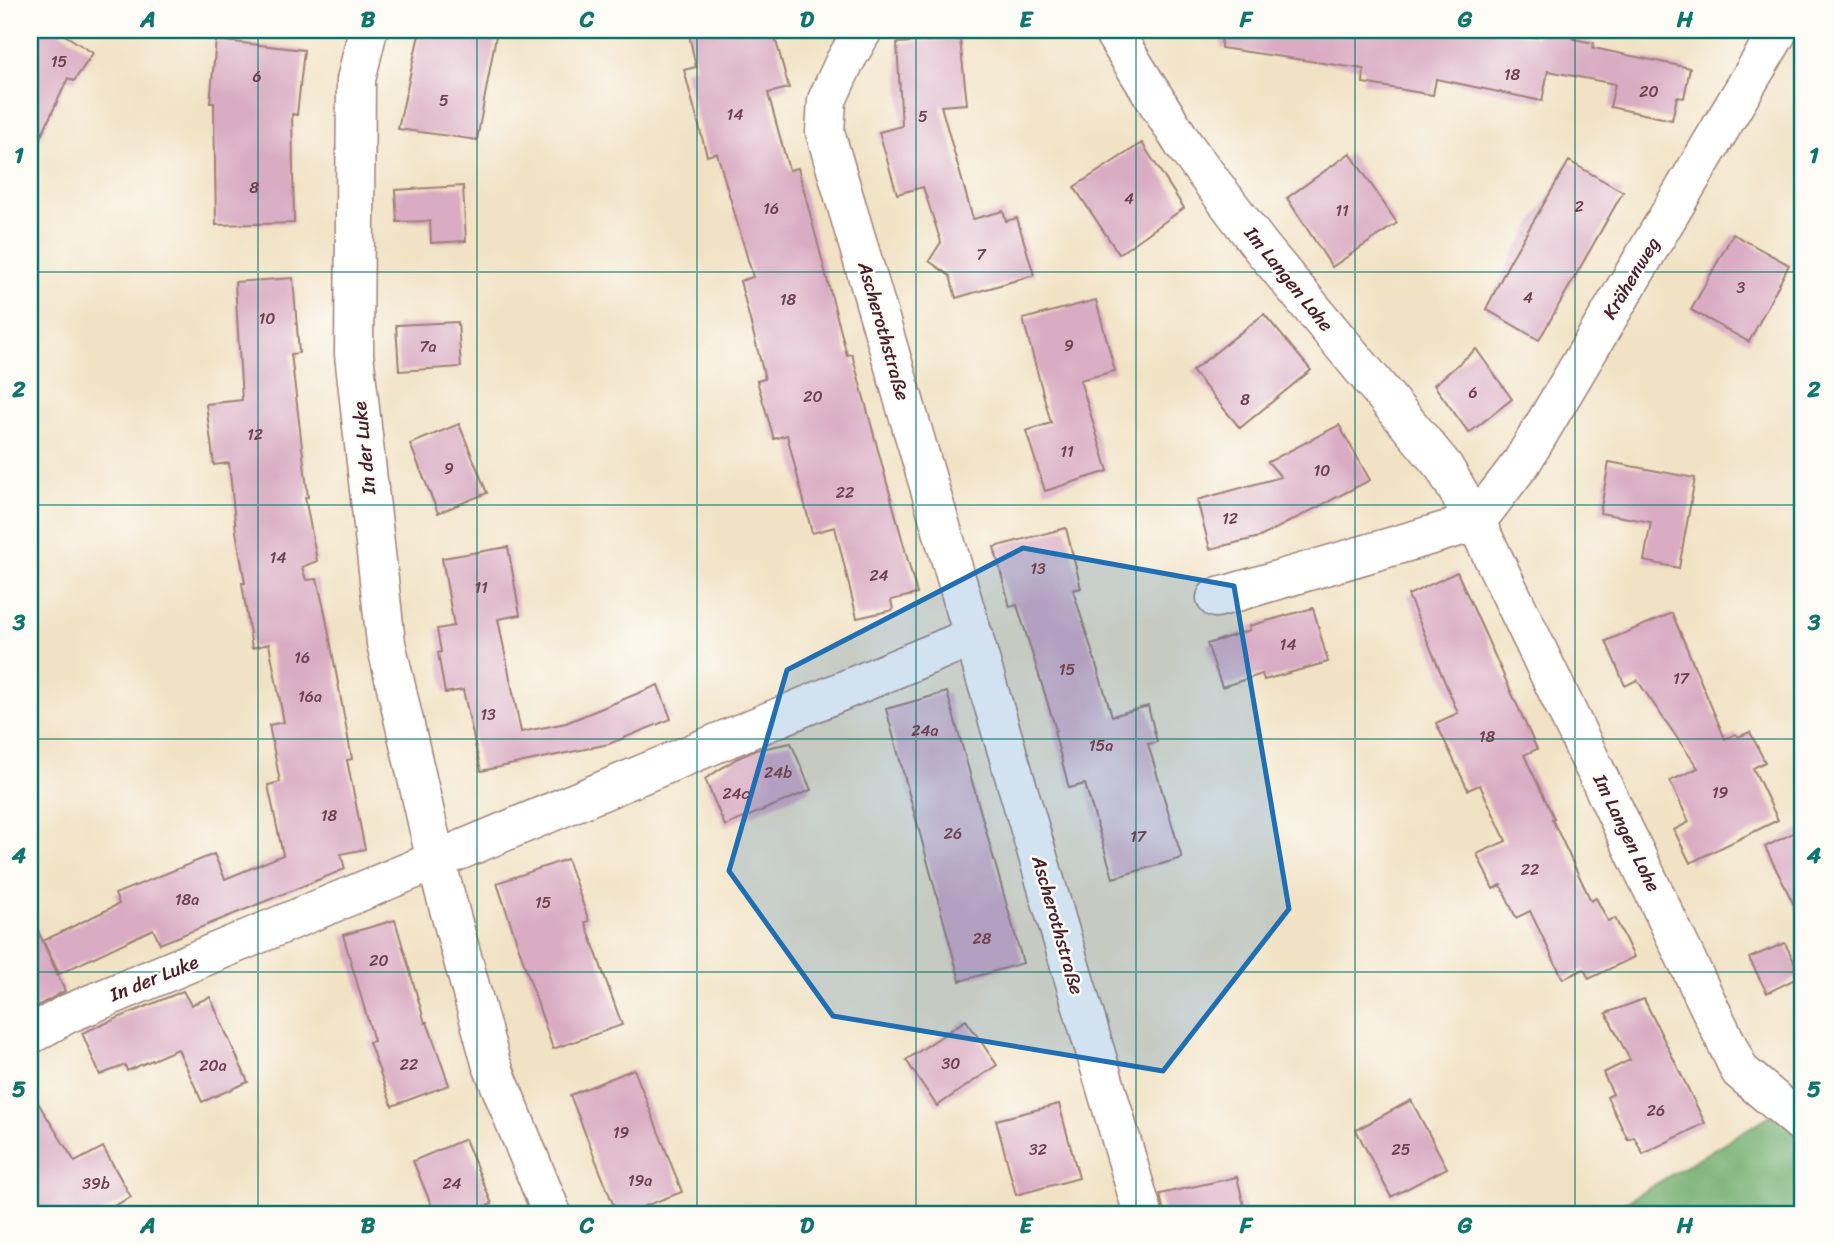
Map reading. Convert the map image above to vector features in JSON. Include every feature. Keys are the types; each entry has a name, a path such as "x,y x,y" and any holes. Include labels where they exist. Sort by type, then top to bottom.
{"street":[{"name":"In der Luke","path":"368,30 356,80 354,354 386,643 436,861 491,1063 552,1214"},
{"name":"Ascherothstraße","path":"863,30 827,100 825,132 1143,1214"},
{"name":"Im Langen Lohe","path":"1112,30 1184,145 1261,247 1444,467 1476,522 1740,1071 1803,1125"},
{"name":"Krähenweg","path":"1476,522 1522,462 1779,30"},
{"path":"1796,30 1803,31"},
{"path":"1216,598 1476,522"},
{"path":"436,861 974,636"},
{"name":"In der Luke","path":"30,1035 67,1014 436,861"}],"highlighted area":[{"path":"1023,548 1234,586 1289,909 1163,1071 833,1016 729,871 787,670"}],"green space":[{"path":"1803,1112 1803,1214 1606,1214 1774,1113"}],"building":[{"path":"30,30 57,30 93,53 74,81 68,78 30,160"},
{"path":"420,30 497,30 477,140 398,129"},
{"path":"688,30 773,30 789,88 768,93 789,170 798,168 847,355 852,354 917,594 891,600 893,610 857,618 835,527 812,533 787,435 774,439 757,381 765,379 740,281 753,277 717,153 707,156 684,70 696,67"},
{"path":"1222,30 1503,30 1537,37 1539,30 1551,30 1574,35 1573,39 1594,43 1593,48 1690,68 1684,98 1677,97 1672,120 1610,107 1615,84 1548,71 1542,101 1436,79 1433,95 1363,83 1364,69 1221,48"},
{"path":"960,39 967,104 941,106 973,219 1003,211 1006,221 1017,218 1034,275 956,298 950,276 929,261 941,242 923,187 897,194 879,132 902,126 897,43"},
{"path":"216,40 304,50 297,115 292,114 294,223 216,225 214,103 210,103"},
{"path":"1142,143 1184,208 1119,254 1074,187"},
{"path":"1350,153 1397,223 1332,267 1287,198"},
{"path":"1569,161 1623,192 1539,340 1486,309 1510,261"},
{"path":"463,186 466,241 431,243 430,221 397,222 395,190"},
{"path":"1733,234 1789,265 1749,342 1691,310"},
{"path":"293,278 299,353 291,354 308,497 305,497 317,561 302,567 306,580 317,579 325,613 352,759 347,760 365,849 341,854 345,869 160,944 153,929 59,974 43,941 119,904 115,894 214,854 225,879 283,855 268,785 280,782 269,725 284,722 269,644 252,648 229,463 214,465 206,404 242,400 235,282"},
{"path":"1096,300 1115,371 1080,380 1108,471 1045,491 1026,431 1051,423 1023,319"},
{"path":"1264,314 1311,370 1240,428 1192,371"},
{"path":"458,322 461,367 399,371 396,325"},
{"path":"1476,349 1512,399 1469,433 1434,385"},
{"path":"459,424 487,493 438,513 410,444"},
{"path":"1339,425 1370,480 1260,537 1210,549 1197,500 1281,477 1268,462"},
{"path":"1609,462 1695,478 1679,568 1644,561 1651,522 1600,513"},
{"path":"1066,528 1081,588 1073,590 1112,716 1148,706 1157,742 1148,744 1182,858 1113,878 1085,784 1069,788 1054,731 1056,730 1017,605 1010,607 994,547"},
{"path":"508,547 520,615 498,619 521,732 566,723 658,685 671,719 609,744 481,771 463,690 445,693 437,629 454,626 442,558"},
{"path":"1457,572 1537,749 1524,755 1554,818 1552,819 1591,901 1596,898 1608,921 1615,918 1634,957 1589,979 1584,969 1563,979 1530,911 1516,918 1501,885 1493,889 1477,854 1506,841 1480,785 1468,790 1436,723 1458,713 1408,595"},
{"path":"1313,608 1328,662 1264,680 1262,674 1222,687 1207,644 1250,630 1249,626"},
{"path":"1672,613 1725,739 1750,732 1765,762 1753,768 1778,820 1690,863 1674,830 1689,822 1670,781 1698,768 1637,680 1625,686 1606,641"},
{"path":"947,692 1023,963 960,981 886,709"},
{"path":"791,743 811,790 725,826 705,779 756,750"},
{"path":"1803,828 1803,923 1765,847"},
{"path":"567,859 589,921 585,922 622,1025 553,1049 497,883"},
{"path":"30,913 65,991 30,1010"},
{"path":"395,920 425,1023 427,1022 449,1085 392,1106 369,1042 374,1041 343,935"},
{"path":"1785,943 1801,976 1767,993 1749,958"},
{"path":"183,991 191,1005 210,997 248,1082 202,1102 178,1049 127,1071 125,1065 100,1075 82,1033"},
{"path":"1644,999 1705,1123 1643,1154 1634,1137 1628,1140 1607,1097 1613,1094 1603,1073 1630,1060 1606,1013"},
{"path":"966,1020 997,1065 937,1106 906,1060"},
{"path":"634,1069 682,1192 624,1214 617,1214 570,1095"},
{"path":"30,1090 75,1162 103,1147 131,1197 99,1214 30,1214"},
{"path":"1411,1100 1447,1168 1391,1197 1356,1130"},
{"path":"1059,1104 1079,1178 1016,1195 996,1120"},
{"path":"465,1139 492,1204 468,1214 435,1214 413,1161"},
{"path":"1237,1177 1246,1214 1164,1214 1160,1194"}]}
